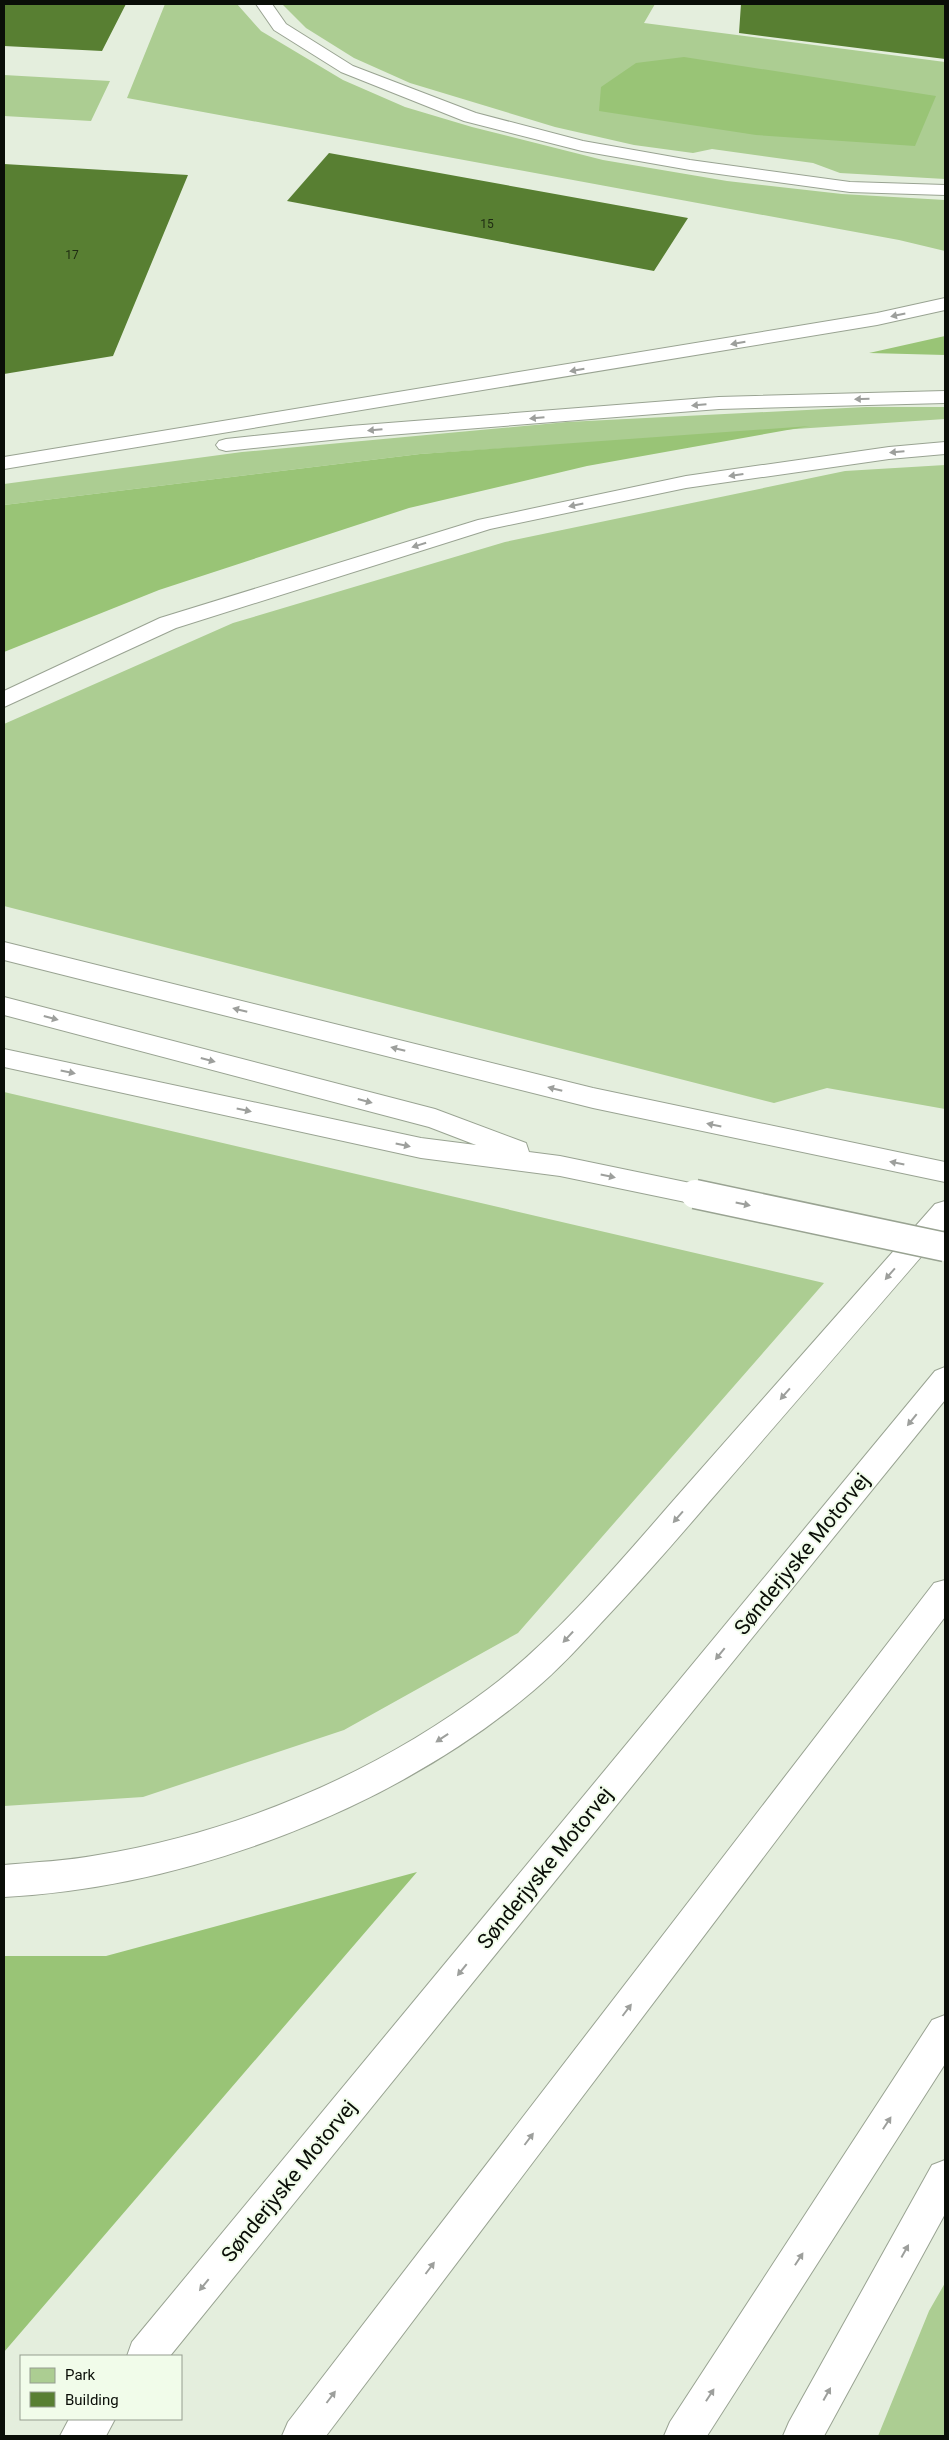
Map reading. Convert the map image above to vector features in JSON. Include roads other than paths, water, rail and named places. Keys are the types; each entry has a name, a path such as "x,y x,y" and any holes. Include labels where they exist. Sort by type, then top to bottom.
{"main road":[{"path":"264,4 280,27 347,69 470,117 582,146 690,165 850,187 945,190"},
{"path":"4,463 314,414 877,320 945,304"},
{"path":"4,468 350,432 719,403 945,397"},
{"path":"4,449 50,441 314,414"},
{"path":"4,700 168,624 484,524 686,482 889,453 945,448"},
{"path":"4,951 593,1098 945,1172"},
{"path":"4,1006 434,1119 560,1166"},
{"path":"4,1058 421,1148 560,1166 945,1247"},
{"path":"4,1881 76,1875 127,1867 177,1856 231,1840 288,1819 386,1771 428,1748 495,1702 542,1664 624,1578 945,1211"},
{"name":"Sønderjyske Motorvej","path":"147,2355 945,1379"},
{"path":"302,2436 945,1593"},
{"path":"684,2436 945,2032"},
{"path":"803,2436 945,2178"},
{"path":"80,2436 94,2420"}]}
